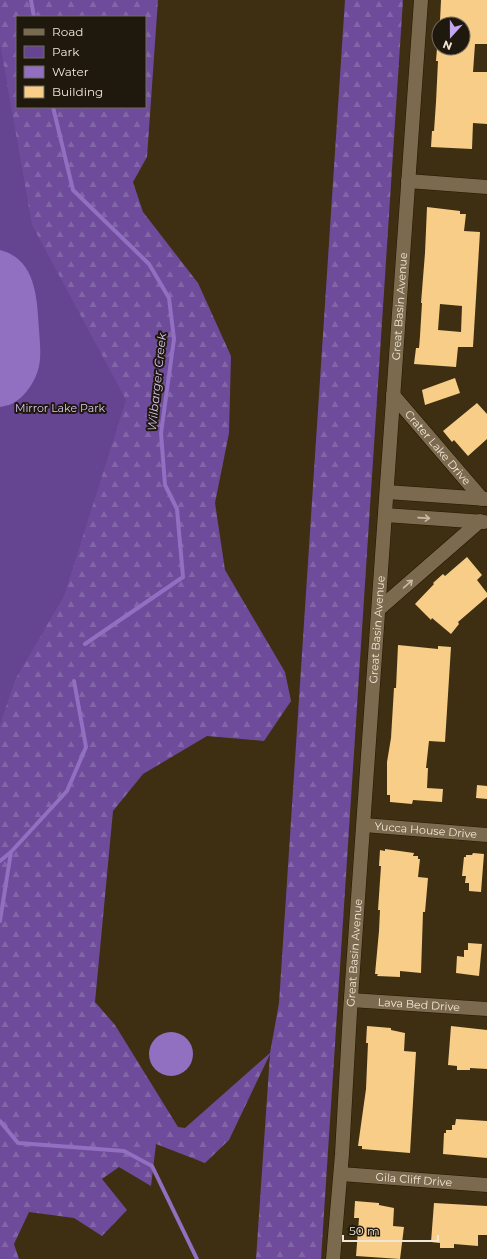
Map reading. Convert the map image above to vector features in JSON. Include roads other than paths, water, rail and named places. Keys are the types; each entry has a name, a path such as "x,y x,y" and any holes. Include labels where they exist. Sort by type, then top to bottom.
{"street":[{"name":"Great Basin Avenue","path":"333,1259 341,1174 351,1000 421,0"},
{"path":"408,181 487,187"},
{"name":"Crater Lake Drive","path":"393,395 485,499"},
{"path":"387,492 485,499"},
{"path":"385,515 484,522"},
{"path":"378,609 484,522"},
{"name":"Yucca House Drive","path":"364,825 487,835"},
{"name":"Lava Bed Drive","path":"351,1000 487,1009"},
{"name":"Gila Cliff Drive","path":"341,1174 487,1185"}],"water":[{"path":"0,250 12,255 21,262 28,271 32,281 37,305 40,361 37,374 27,391 13,403 0,407"},
{"path":"175,1032 187,1038 192,1046 192,1062 187,1070 179,1075 167,1076 155,1070 150,1062 149,1050 155,1038 163,1033"}],"waterway":[{"name":"Wilbarger Creek","path":"31,0 34,16"},
{"name":"Wilbarger Creek","path":"53,108 73,190 149,264 169,298 174,339 161,433 165,485 177,509 183,577 85,644"},
{"name":"Wilbarger Creek","path":"0,861 11,852 67,791 86,747 74,681"},
{"name":"Wilbarger Creek","path":"0,921 11,852"},
{"name":"Wilbarger Creek","path":"0,1121 18,1143 124,1151 152,1166 197,1259"}],"park label":[{"name":"Mirror Lake Park","path":"60,408"}]}
